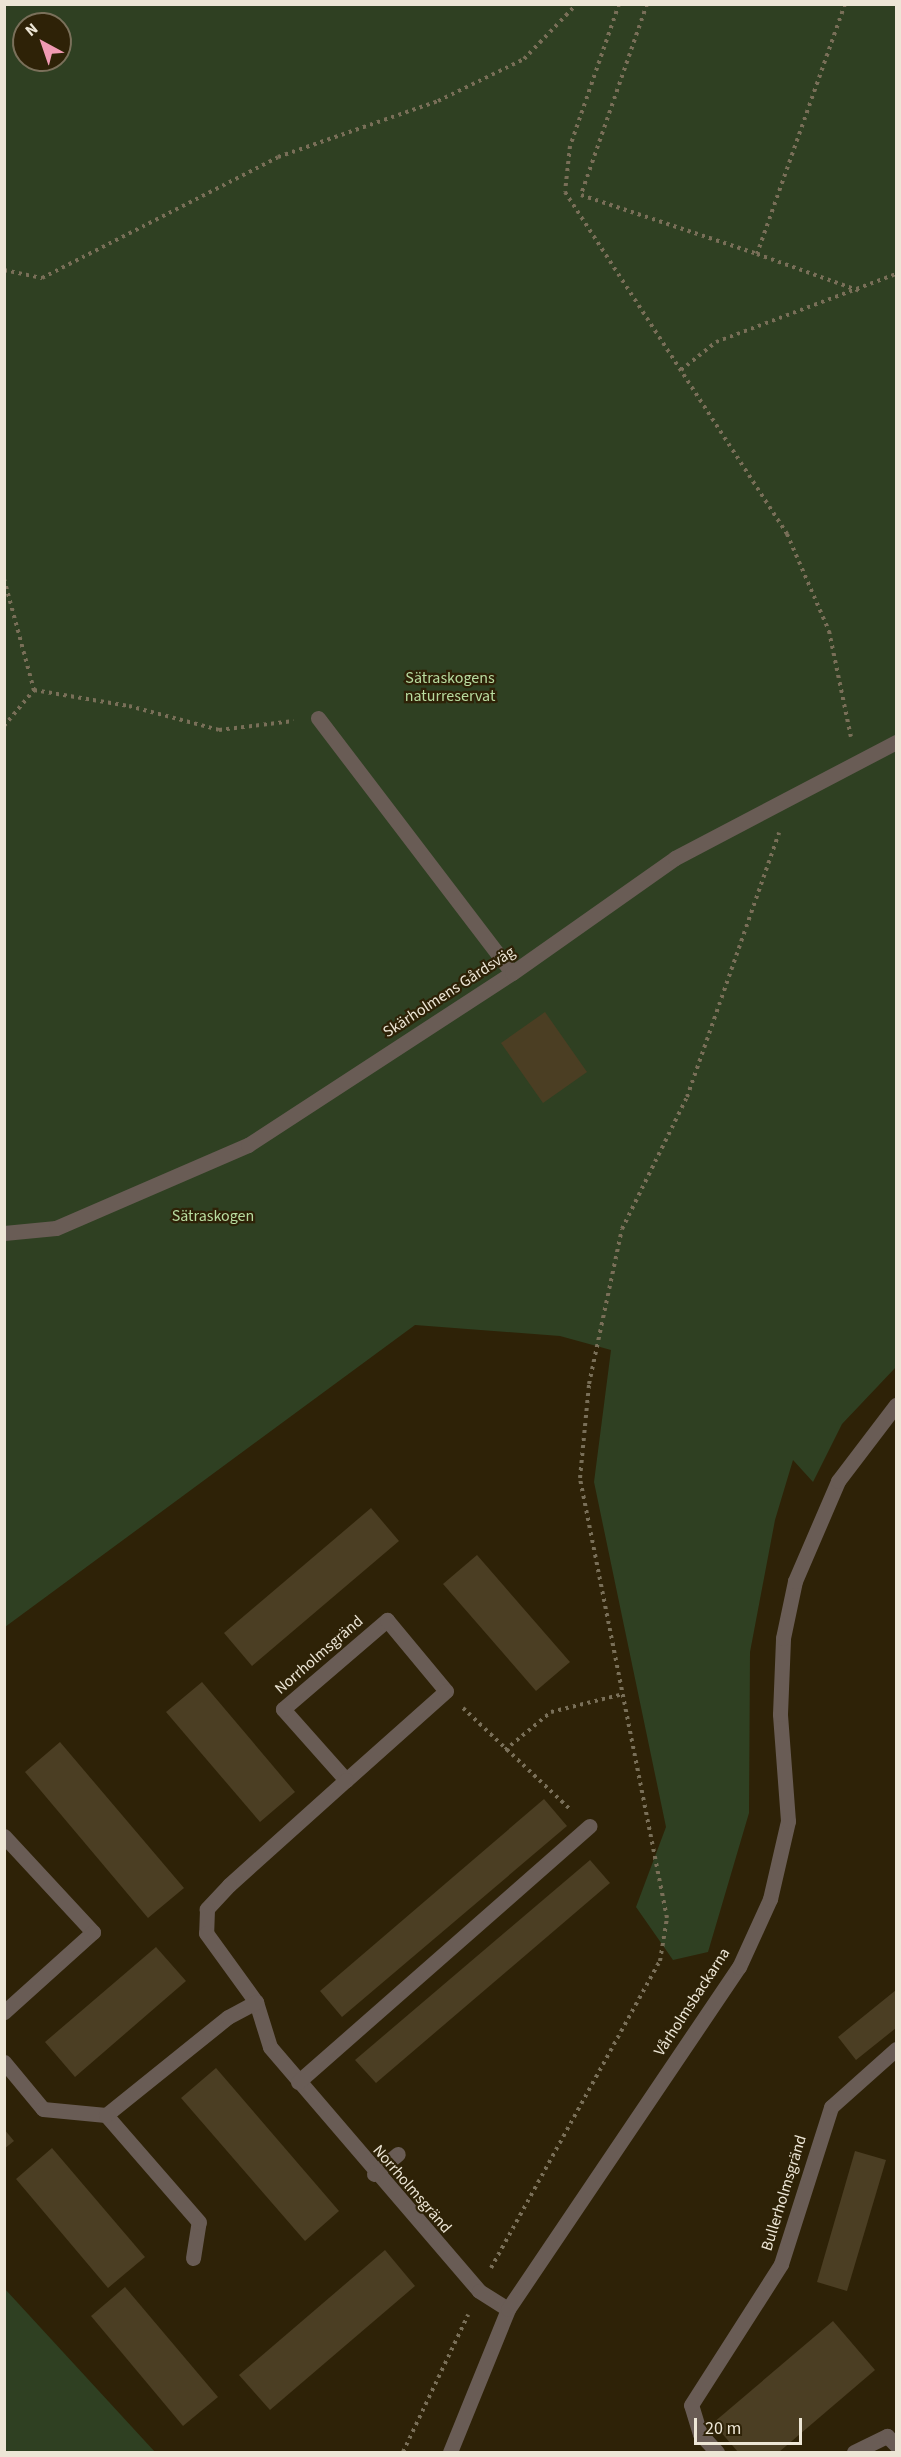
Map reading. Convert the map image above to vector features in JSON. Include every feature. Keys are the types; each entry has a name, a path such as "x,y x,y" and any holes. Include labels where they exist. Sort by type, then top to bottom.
{"street":[{"path":"318,718 512,973"},
{"name":"Skärholmens Gårdsväg","path":"4,1233 56,1228 248,1145 512,973 675,858 793,793 897,742"},
{"name":"Vårholmsbackarna","path":"450,2452 508,2309 739,1967 770,1899 788,1821 780,1714 783,1638 795,1581 838,1481 897,1405"},
{"name":"Norrholmsgränd","path":"346,1780 283,1708 387,1620 446,1691 207,1908 206,1933 256,2002 270,2047 298,2082 374,2175 479,2291 508,2309"},
{"path":"298,2082 589,1827"},
{"path":"4,1836 93,1932 4,2012"},
{"path":"106,2115 228,2017 256,2002"},
{"name":"Bullerholmsgränd","path":"717,2452 700,2434 691,2404 781,2264 831,2107 897,2049"},
{"path":"4,2062 43,2109 106,2115 199,2222 193,2258"},
{"path":"374,2175 398,2154"},
{"path":"854,2452 887,2436 897,2445"}],"path":[{"path":"4,270 42,278 278,157 438,101 524,59 577,4"},
{"path":"619,4 570,146 565,192 787,534 811,584 829,631 853,762"},
{"path":"647,4 581,195 860,291"},
{"path":"757,254 844,4"},
{"path":"681,370 724,338 860,291 897,274"},
{"path":"4,579 34,690"},
{"path":"34,690 129,706 219,730 318,718"},
{"path":"4,726 34,690"},
{"path":"403,2452 479,2291 660,1960 668,1918 580,1478 589,1384 622,1229 687,1097 793,793"},
{"path":"446,1691 505,1750 589,1827"},
{"path":"505,1750 551,1712 623,1694"}],"green space":[{"name":"Sätraskogens naturreservat","path":"5,5 896,5 896,1367 842,1424 813,1482 793,1460 775,1520 750,1652 749,1813 708,1952 673,1960 636,1907 666,1827 594,1482 611,1350 560,1336 415,1325 5,1627"},
{"path":"5,2289 155,2452 5,2452"}],"building":[{"path":"545,1012 587,1072 543,1103 501,1043"},
{"path":"371,1508 399,1541 252,1666 224,1633"},
{"path":"477,1555 570,1662 536,1691 443,1584"},
{"path":"202,1682 295,1792 260,1822 166,1712"},
{"path":"60,1742 184,1888 148,1918 25,1772"},
{"path":"544,1799 567,1826 342,2017 320,1991"},
{"path":"590,1860 610,1883 376,2083 355,2060"},
{"path":"156,1947 186,1981 75,2077 45,2042"},
{"path":"896,1990 896,2028 856,2060 838,2037"},
{"path":"216,2068 339,2211 305,2241 181,2098"},
{"path":"4,2129 14,2141 4,2149"},
{"path":"52,2148 145,2257 108,2288 16,2179"},
{"path":"855,2151 886,2160 847,2291 817,2282"},
{"path":"385,2250 415,2286 270,2410 239,2375"},
{"path":"125,2287 218,2397 183,2426 91,2316"},
{"path":"833,2321 875,2370 779,2452 738,2452 713,2423"}],"park label":[{"name":"Sätraskogen","path":"213,1216"}]}
